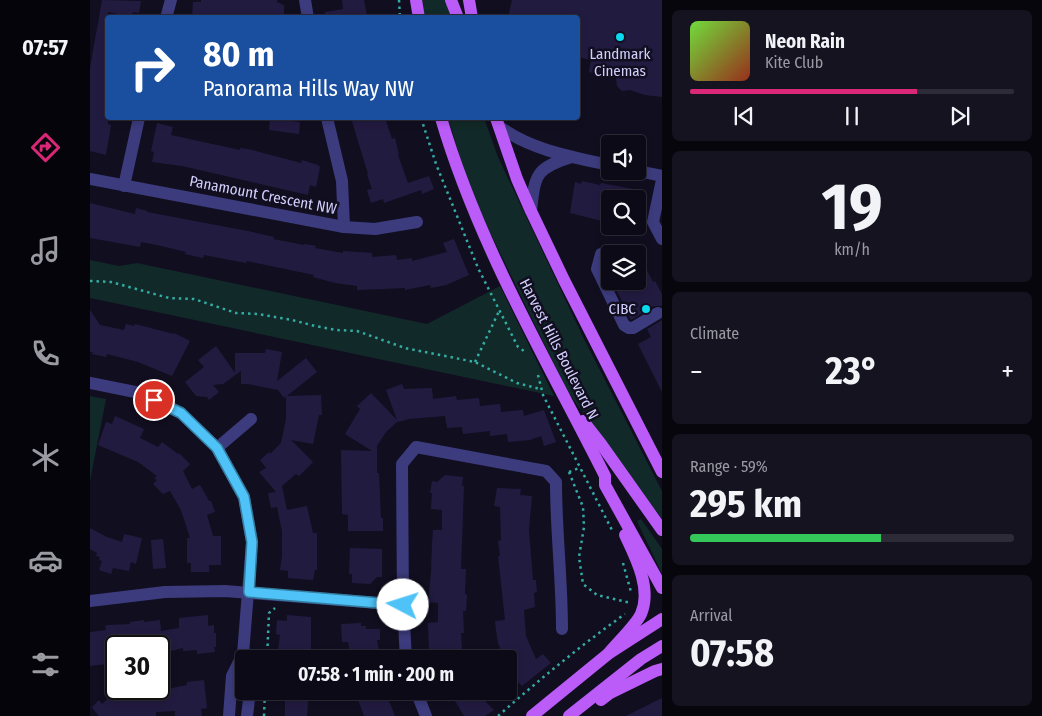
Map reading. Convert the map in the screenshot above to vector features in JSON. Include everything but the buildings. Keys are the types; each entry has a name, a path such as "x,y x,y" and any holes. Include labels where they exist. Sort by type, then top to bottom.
{"main road":[{"path":"416,0 418,15"},
{"path":"452,0 457,15"},
{"path":"469,0 472,15"},
{"name":"Harvest Hills Boulevard N","path":"442,120 470,202 500,269 605,476 605,485 662,588"},
{"path":"498,122 517,180 531,211 568,289 662,472"},
{"path":"566,398 662,530"},
{"path":"605,485 609,507 626,536 644,582 640,615 608,654"},
{"path":"532,716 608,654 662,619"},
{"path":"569,716 641,659 662,646"},
{"path":"578,716 610,693 654,671 662,669"}],"street":[{"path":"167,15 171,0"},
{"path":"305,0 308,15"},
{"path":"124,186 139,120"},
{"name":"Panamount Crescent NW","path":"90,179 344,227 342,180 327,120"},
{"path":"498,122 511,135 536,146 601,163"},
{"path":"531,211 533,187 539,172 554,162 572,157"},
{"path":"646,173 662,176"},
{"path":"662,180 653,222 662,239"},
{"path":"344,227 375,229 417,222"},
{"path":"601,254 597,269 601,277"},
{"path":"607,290 624,325 629,328 633,328 658,313"},
{"path":"90,383 140,393 181,413 217,448 244,497 252,542 244,650"},
{"path":"217,448 251,419"},
{"path":"406,650 403,605 402,464 416,447 546,472 556,482 562,629"},
{"path":"90,601 165,592 249,592 403,605"},
{"path":"229,716 232,676 235,671"},
{"path":"247,716 249,700"},
{"path":"420,700 426,716"}],"path":[{"path":"399,0 400,15"},
{"path":"422,120 436,164 478,268 518,347 533,357"},
{"path":"90,281 112,282 169,298 194,300 236,313 258,314 336,330 357,330 405,348 475,362 517,384 540,389"},
{"path":"475,362 500,309"},
{"path":"538,375 540,389 616,539"},
{"path":"556,482 568,472 579,468"},
{"path":"498,716 546,674 627,613 633,603 597,596 584,584 579,557 584,527 583,507 568,472"},
{"path":"621,557 632,594"},
{"path":"267,650 269,613 277,606"},
{"path":"264,716 265,700"}],"green space":[{"path":"421,0 446,0 450,15 423,15"},
{"path":"449,120 485,120 498,157 585,341 662,491 662,519 567,391 471,193"},
{"path":"90,260 119,266 137,263 427,324 500,286 554,396 90,298"},
{"path":"90,396 106,399 90,481"},
{"path":"641,519 662,549 662,574 637,521"}],"place":[{"name":"Landmark Cinemas","path":"620,37"},
{"name":"CIBC","path":"646,309"}],"route":[{"path":"154,400 181,413 217,448 244,497 252,542 249,592 403,605"}]}
